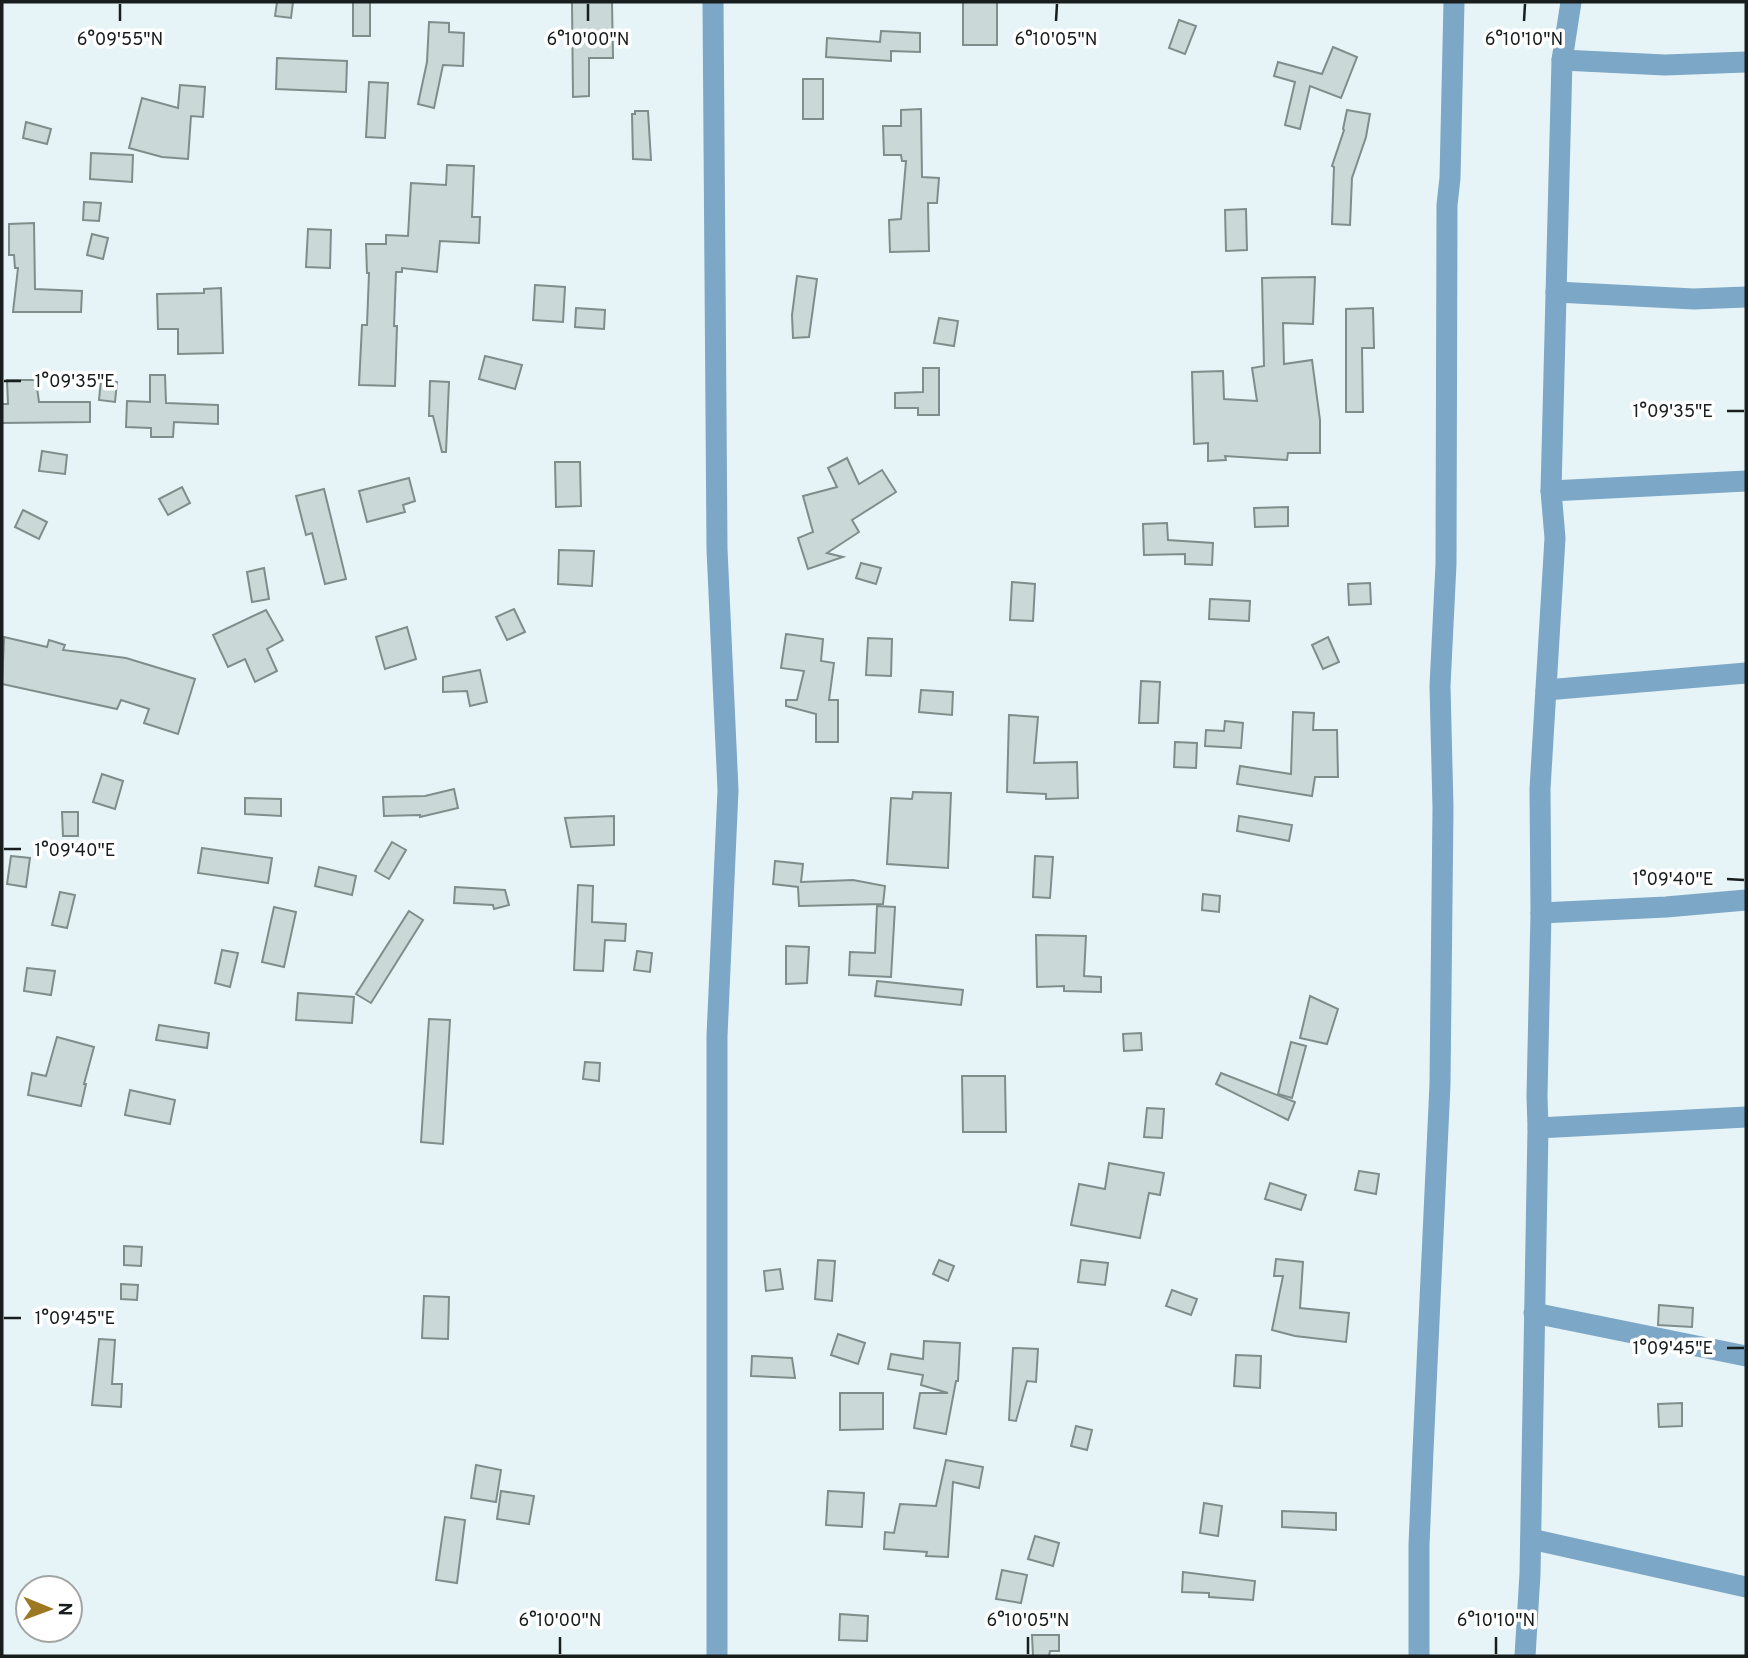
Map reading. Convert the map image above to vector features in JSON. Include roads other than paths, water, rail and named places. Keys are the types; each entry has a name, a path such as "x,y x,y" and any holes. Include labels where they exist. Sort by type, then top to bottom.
{"street":[{"path":"713,2 717,549 727,790 717,1036 717,1656"},
{"path":"1419,1656 1422,1464 1440,1084 1443,808 1440,686 1446,564 1447,205 1454,2"},
{"path":"1525,1656 1531,1539 1541,913 1540,789 1555,538 1551,491 1562,61 1571,2"},
{"path":"1562,61 1665,65 1746,62"},
{"path":"1556,292 1694,299 1746,297"},
{"path":"1551,491 1746,481"},
{"path":"1546,690 1746,673"},
{"path":"1541,913 1746,900"},
{"path":"1538,1128 1746,1117"},
{"path":"1534,1313 1746,1356"},
{"path":"1531,1539 1746,1587"}]}
